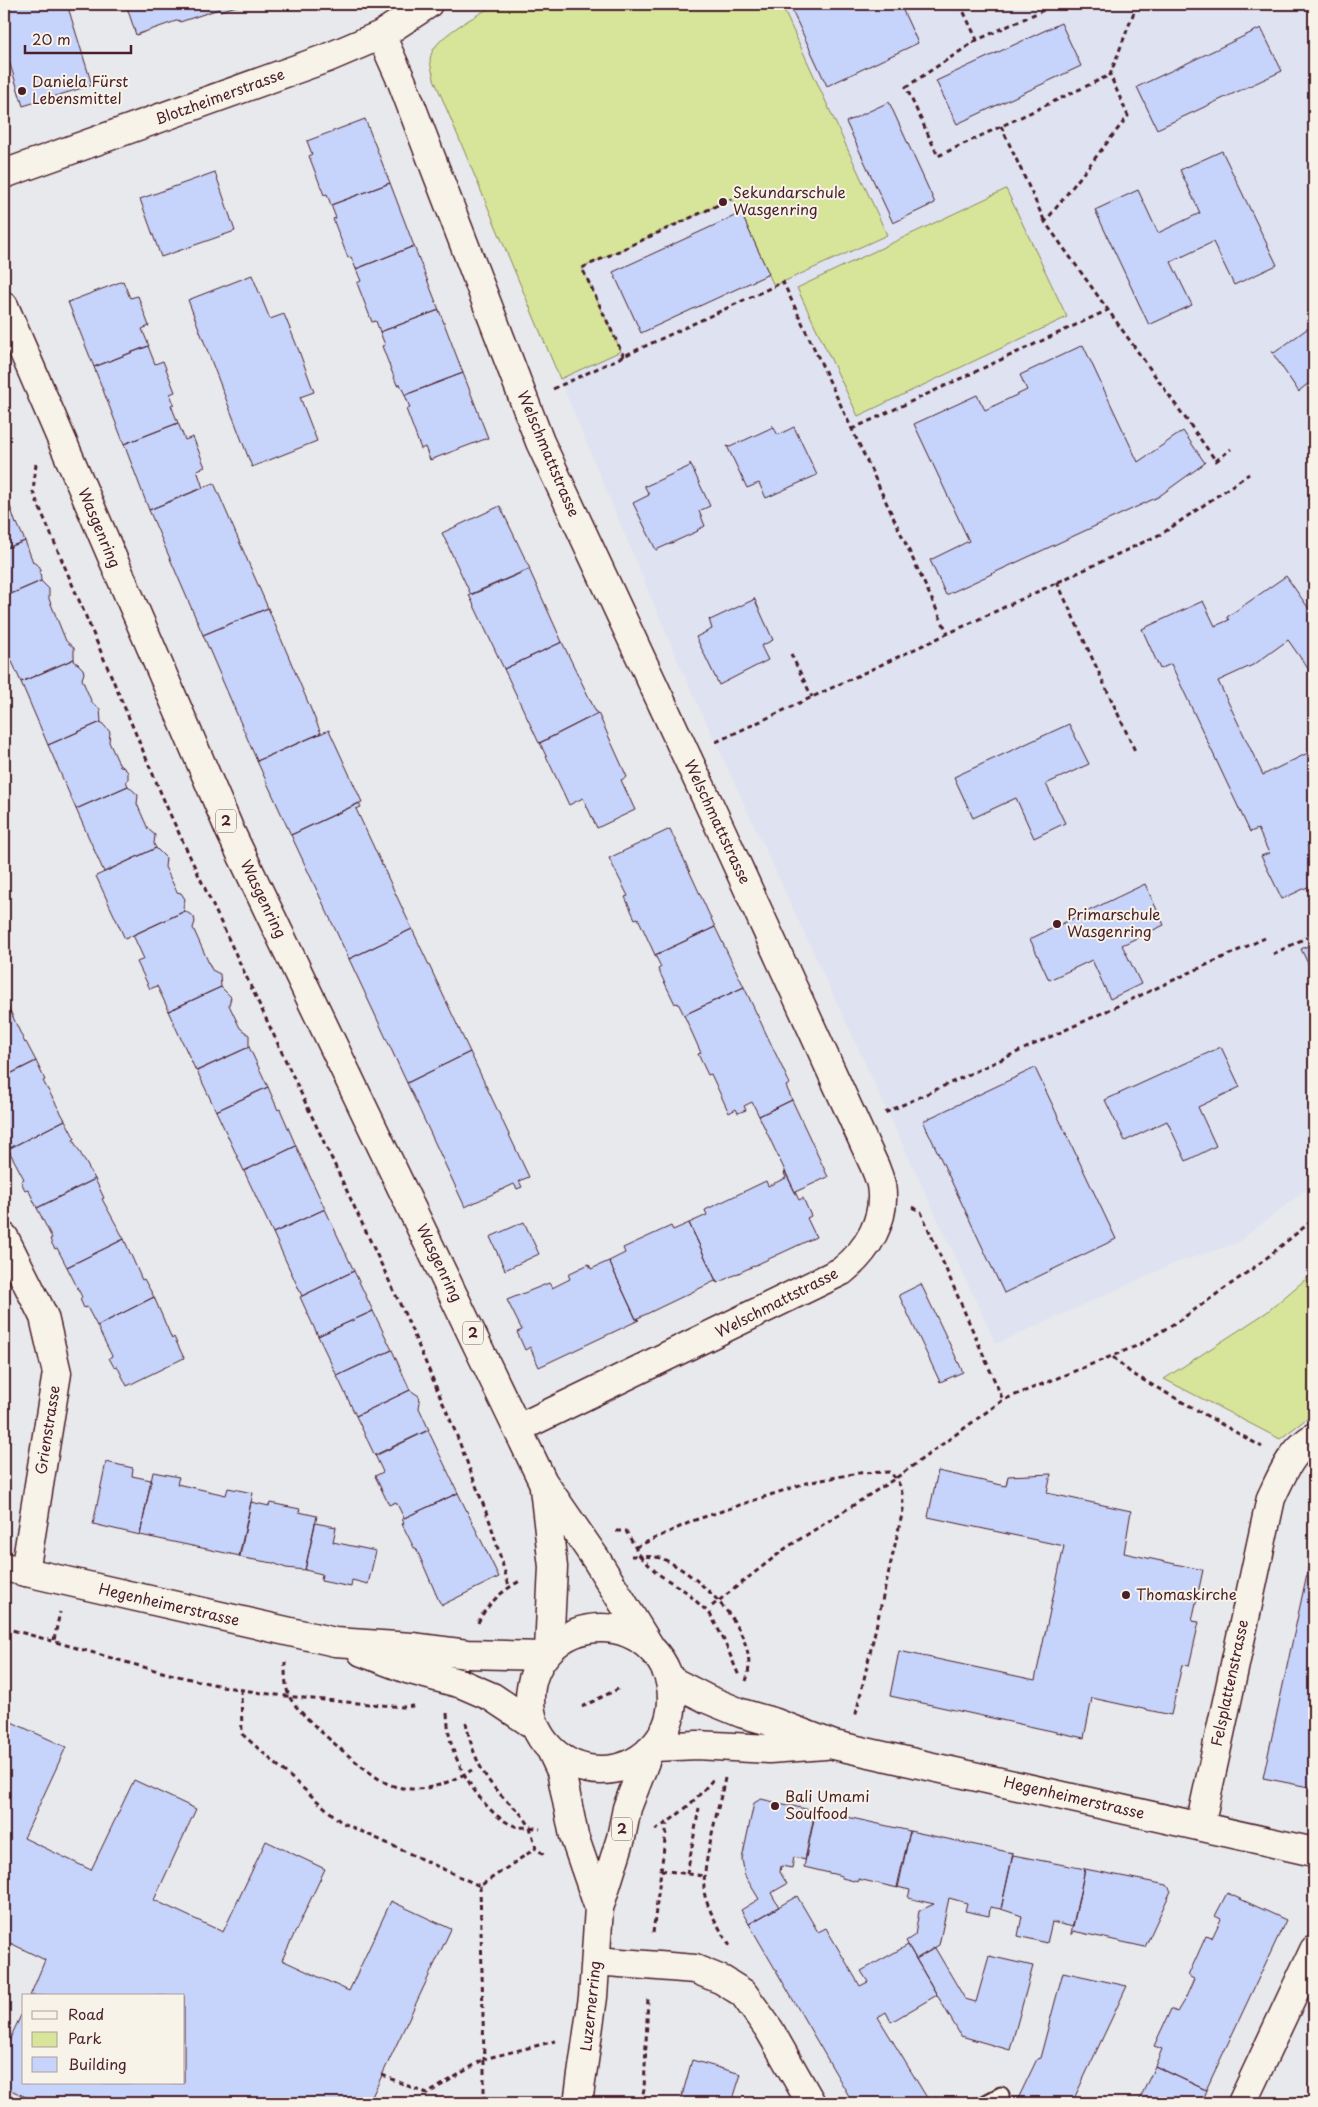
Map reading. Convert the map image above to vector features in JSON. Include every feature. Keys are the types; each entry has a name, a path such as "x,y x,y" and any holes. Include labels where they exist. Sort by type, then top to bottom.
{"street":[{"name":"Blotzheimerstrasse","path":"4,174 327,58 381,35 428,4"},
{"name":"Welschmattstrasse","path":"381,35 402,82 540,442 856,1126 881,1185 882,1207 878,1224 858,1258 842,1271 519,1428"},
{"name":"Wasgenring","path":"4,306 231,833 519,1428 543,1482 596,1559 652,1650"},
{"name":"Grienstrasse","path":"4,1237 44,1318 57,1373 15,1570"},
{"name":"Felsplattenstrasse","path":"1200,1826 1270,1498 1289,1461 1314,1436"},
{"name":"Wasgenring","path":"543,1482 553,1567 547,1653"},
{"name":"Hegenheimerstrasse","path":"15,1570 335,1642 407,1669 462,1684 492,1697 534,1725"},
{"path":"592,1628 609,1628 625,1632 640,1640 652,1650 663,1664 670,1680 672,1709 662,1736 652,1749 637,1761 623,1767 593,1770 578,1767 552,1752 534,1725 530,1708 530,1690 535,1671 547,1653 569,1636 592,1628"},
{"name":"Hegenheimerstrasse","path":"335,1642 412,1647 467,1654 547,1653"},
{"name":"Hegenheimerstrasse","path":"670,1680 707,1700 841,1746 1314,1852"},
{"name":"Hegenheimerstrasse","path":"652,1749 697,1746 769,1749 841,1746"},
{"name":"Luzernerring","path":"578,2103 596,1961 599,1908 627,1808 652,1749"},
{"name":"Luzernerring","path":"552,1752 561,1771 574,1836 599,1908"},
{"path":"1242,2103 1314,1950"},
{"path":"596,1961 695,1969 722,1980 743,1993 770,2029 811,2103"}],"lane":[{"path":"986,2103 1001,2095"}],"path":[{"path":"960,4 977,40"},
{"path":"1057,4 977,40 906,87 938,156 1110,75 1137,4"},
{"path":"1045,222 1128,116 1110,75"},
{"path":"1001,126 1045,222 1216,461 1231,449"},
{"path":"624,357 582,268 731,199"},
{"path":"525,402 783,282 948,634"},
{"path":"852,429 1108,310"},
{"path":"37,454 33,492 169,812 406,1318 455,1431 490,1522 509,1586"},
{"path":"686,756 1163,533 1249,474"},
{"path":"1057,582 1136,754"},
{"path":"791,654 812,697"},
{"path":"1273,954 1314,934"},
{"path":"856,1126 1266,938"},
{"path":"881,1185 921,1212 1003,1400"},
{"path":"712,1606 786,1548 896,1478 1003,1400 1114,1357 1138,1345 1183,1318 1259,1264 1314,1219"},
{"path":"1114,1357 1131,1373 1249,1441 1289,1461"},
{"path":"636,1547 695,1520 806,1483 878,1471 889,1472 896,1478 903,1493 903,1510 841,1746"},
{"path":"616,1531 626,1530 640,1556 658,1574 685,1591 710,1614 723,1638 744,1686 750,1672 750,1659 735,1624 718,1600 698,1580 662,1558 640,1556 628,1556"},
{"path":"475,1629 481,1615 509,1586 523,1579"},
{"path":"4,1628 54,1640 143,1668 241,1689 289,1696 403,1707 420,1705"},
{"path":"241,1689 242,1734 341,1822 480,1886"},
{"path":"582,1707 618,1689"},
{"path":"289,1696 301,1713 372,1774 387,1784 403,1788 425,1789 445,1784 472,1770"},
{"path":"446,1713 453,1751 464,1775 480,1797 509,1824 517,1827 543,1830"},
{"path":"466,1721 469,1740 478,1762 490,1783 520,1811 530,1827 536,1848 544,1856"},
{"path":"667,1824 691,1804 716,1775"},
{"path":"725,1775 704,1876 704,1895 712,1914 740,1962 743,1993"},
{"path":"687,1874 699,1808"},
{"path":"480,1886 536,1848"},
{"path":"661,1870 704,1876"},
{"path":"480,1886 484,2103"},
{"path":"382,2075 427,2094 484,2060 588,2032"}],"shaded area":[{"name":"Primarschule Wasgenring","path":"496,4 1304,4 1314,29 1314,1183 1237,1243 1175,1263 996,1344 680,666 434,79 430,60 433,47 446,35"}],"green space":[{"path":"496,4 781,4 887,235 774,286 741,213 731,199 582,268 621,351 560,379 434,79 430,64 432,51 438,43 468,20"},
{"path":"1006,189 1067,317 858,416 797,288"},
{"path":"1314,1272 1314,1413 1280,1439 1164,1379 1267,1312"}],"building":[{"path":"4,4 67,4 92,85 23,106 4,45"},
{"path":"126,4 243,4 220,11 219,9 180,22 179,20 136,35"},
{"path":"789,4 900,4 918,43 827,86"},
{"path":"1198,4 1213,4 1200,10"},
{"path":"1061,23 1081,66 957,124 936,81"},
{"path":"1261,28 1282,71 1157,129 1137,87"},
{"path":"889,102 935,203 893,223 846,122"},
{"path":"365,119 390,183 331,205 327,194 324,195 309,156 312,154 307,141"},
{"path":"1222,151 1277,265 1234,285 1213,242 1171,262 1192,305 1149,325 1095,210 1138,190 1158,233 1200,213 1180,170"},
{"path":"215,172 235,231 161,257 140,199"},
{"path":"390,183 414,246 356,269 351,257 348,258 333,219 336,218 331,205"},
{"path":"741,213 769,274 641,333 613,272"},
{"path":"414,246 439,310 380,332 376,321 372,322 357,283 361,281 356,269"},
{"path":"252,275 270,319 284,314 299,351 314,392 300,397 317,441 252,467 188,300"},
{"path":"123,281 130,298 138,296 149,326 142,329 149,346 94,367 68,302"},
{"path":"439,310 463,373 405,395 400,384 397,385 382,346 385,345 380,332"},
{"path":"1310,323 1312,326 1314,324 1314,379 1299,392 1271,351 1274,353 1311,326"},
{"path":"1083,345 1138,462 1183,431 1205,463 1158,497 946,595 930,560 969,541 914,424 977,395 985,410 1027,390 1020,375"},
{"path":"148,346 155,364 163,361 175,392 170,394 174,404 171,405 178,423 124,444 94,367"},
{"path":"463,373 488,438 430,460 425,447 421,449 406,409 410,408 405,395"},
{"path":"178,423 185,440 193,437 205,467 197,470 203,488 149,510 124,444"},
{"path":"772,425 778,435 794,427 817,475 766,498 759,483 747,488 727,446 730,447 773,427"},
{"path":"690,463 710,506 699,511 705,526 656,550 633,503 649,495 644,485 646,486 690,466"},
{"path":"214,483 268,608 203,635 149,510"},
{"path":"4,488 16,524 25,541 4,549"},
{"path":"500,506 530,569 471,595 442,533"},
{"path":"25,541 33,562 40,567 41,581 4,597 4,549"},
{"path":"529,569 562,642 504,669 469,595"},
{"path":"1286,576 1314,616 1314,677 1288,640 1255,664 1218,681 1263,775 1314,750 1314,884 1282,899 1261,856 1269,853 1258,829 1250,832 1171,664 1160,669 1142,629 1203,601 1215,626 1229,620 1227,617"},
{"path":"41,581 49,589 49,599 66,641 74,648 74,659 21,682 10,657 4,659 4,597"},
{"path":"754,598 773,640 761,646 768,660 719,685 696,637 712,629 709,619"},
{"path":"268,608 321,733 257,761 203,635"},
{"path":"562,642 597,714 539,743 504,669"},
{"path":"74,659 75,663 83,669 82,679 92,703 100,709 101,722 48,745 21,682"},
{"path":"598,713 627,777 621,780 635,810 597,828 583,798 569,805 540,743"},
{"path":"101,722 110,732 109,742 120,766 128,772 128,780 126,781 128,786 76,809 48,745"},
{"path":"1069,724 1089,764 1046,784 1065,823 1034,838 1016,798 973,818 954,777"},
{"path":"329,730 362,802 291,835 257,761"},
{"path":"128,786 138,795 137,804 148,829 155,835 154,844 156,848 104,872 76,809"},
{"path":"359,803 361,807 356,809 412,929 349,959 291,835"},
{"path":"670,829 715,927 655,955 638,918 635,919 625,897 628,896 609,858"},
{"path":"156,848 166,858 165,867 177,892 181,893 185,899 183,907 185,911 125,939 96,876"},
{"path":"1145,884 1164,925 1122,945 1141,984 1110,999 1092,960 1049,980 1030,939"},
{"path":"185,911 194,917 193,928 212,970 220,974 221,987 169,1011 157,986 150,989 137,962 144,959 133,935"},
{"path":"715,927 744,987 684,1015 678,1003 675,1004 658,969 661,967 655,955"},
{"path":"412,929 470,1052 407,1083 349,959"},
{"path":"1314,943 1314,976 1301,949"},
{"path":"221,987 231,997 229,1005 240,1028 249,1035 249,1047 196,1071 168,1011"},
{"path":"744,987 790,1084 786,1086 792,1100 759,1116 752,1102 744,1106 746,1110 738,1113 736,1109 729,1113 711,1074 708,1075 698,1054 701,1053 684,1015"},
{"path":"4,1001 25,1043 36,1061 4,1077"},
{"path":"249,1047 268,1087 216,1111 197,1071"},
{"path":"1221,1047 1240,1087 1198,1107 1216,1146 1186,1161 1167,1121 1125,1141 1105,1100"},
{"path":"470,1052 529,1177 519,1181 522,1187 517,1189 514,1184 465,1207 407,1083"},
{"path":"36,1061 45,1080 43,1081 65,1120 8,1149 4,1140 4,1077"},
{"path":"1035,1068 1116,1239 1004,1293 923,1121"},
{"path":"268,1087 296,1146 244,1171 216,1111"},
{"path":"792,1100 828,1177 795,1192 759,1116"},
{"path":"65,1120 75,1139 73,1140 95,1179 37,1208 28,1189 25,1190 23,1186 21,1181 24,1179 8,1149"},
{"path":"296,1146 325,1209 273,1233 244,1171"},
{"path":"785,1172 799,1200 803,1198 811,1216 807,1218 816,1237 717,1283 689,1223 707,1215 705,1210 766,1181 768,1186 786,1178"},
{"path":"95,1179 104,1198 102,1199 124,1239 67,1267 57,1248 55,1249 52,1244 50,1239 52,1238 37,1208"},
{"path":"325,1209 354,1271 302,1296 273,1233"},
{"path":"524,1222 539,1254 505,1270 490,1237"},
{"path":"689,1223 717,1283 715,1281 636,1319 609,1261 625,1253 623,1248 671,1226 673,1230"},
{"path":"124,1239 142,1280 144,1279 154,1297 97,1326 87,1307 84,1308 80,1299 82,1297 67,1267"},
{"path":"609,1261 636,1319 639,1320 539,1367 530,1347 525,1350 517,1332 522,1330 507,1300 549,1283 552,1288 570,1279 568,1274 589,1264 591,1269"},
{"path":"354,1271 373,1311 318,1336 300,1297"},
{"path":"921,1284 963,1372 940,1382 899,1295"},
{"path":"154,1297 172,1339 174,1337 184,1358 127,1386 117,1366 114,1367 109,1358 112,1356 97,1326"},
{"path":"373,1311 392,1350 337,1376 318,1336"},
{"path":"392,1350 410,1390 356,1416 337,1376"},
{"path":"410,1390 419,1396 419,1408 429,1430 375,1456 356,1416"},
{"path":"428,1430 458,1493 404,1518 396,1502 389,1505 375,1476 383,1472 375,1455"},
{"path":"106,1462 133,1468 132,1476 151,1480 140,1535 93,1524"},
{"name":"Thomaskirche","path":"938,1471 1006,1486 1008,1476 1051,1474 1047,1493 1131,1511 1124,1553 1203,1570 1192,1621 1199,1622 1189,1666 1182,1665 1171,1715 1092,1698 1084,1738 890,1696 899,1651 1035,1680 1064,1546 928,1517"},
{"path":"153,1472 179,1477 177,1484 226,1495 228,1488 253,1493 240,1556 140,1535"},
{"path":"458,1493 499,1577 442,1605 416,1548 414,1548 402,1524 404,1523 402,1519"},
{"path":"251,1502 269,1506 270,1503 300,1509 299,1512 317,1516 305,1570 286,1568 273,1563 239,1556"},
{"path":"315,1523 336,1527 333,1542 376,1551 368,1584 352,1580 351,1587 321,1581 322,1574 305,1570"},
{"path":"1314,1541 1314,1788 1263,1778"},
{"path":"5,1719 66,1747 24,1838 91,1870 134,1780 196,1809 154,1900 223,1932 266,1841 325,1869 282,1960 349,1991 391,1901 451,1929 369,2103 39,2103 4,2087 4,2051 22,2013 22,2084 185,2084 185,1994 31,1994 45,1960 4,1940"},
{"path":"761,1799 815,1811 805,1860 794,1857 792,1868 781,1866 780,1872 787,1884 771,1893 779,1907 749,1924 741,1910 759,1899 745,1876 742,1859 754,1803"},
{"path":"816,1810 910,1831 898,1888 858,1879 858,1882 804,1867"},
{"path":"910,1831 1013,1853 1001,1909 990,1907 989,1916 965,1911 967,1903 949,1898 939,1945 916,1959 906,1941 915,1935 919,1911 934,1904 908,1898 910,1890 897,1887"},
{"path":"1013,1855 1085,1869 1073,1927 1052,1922 1047,1943 1018,1936 1022,1916 1001,1909"},
{"path":"1085,1869 1167,1885 1171,1891 1145,1947 1073,1931 1073,1934 1071,1934"},
{"path":"1227,1893 1286,1920 1206,2090 1155,2066 1162,2049 1154,2046 1171,2009 1177,2012 1186,1997 1194,1979 1188,1976 1206,1936 1212,1938 1221,1919 1215,1916"},
{"path":"797,1896 818,1932 826,1928 860,1986 868,1982 861,1971 908,1945 937,1995 891,2022 886,2012 878,2017 929,2101 936,2097 940,2103 853,2103 749,1924"},
{"path":"935,1948 965,1999 976,2002 989,1956 1033,1966 1010,2050 961,2036 916,1959"},
{"path":"1063,1972 1127,1986 1072,2103 1016,2103 1037,2059 1040,2058"},
{"path":"692,2060 741,2074 733,2099 741,2101 741,2103 680,2103"},
{"path":"1155,2066 1206,2090 1201,2103 1138,2103"},
{"path":"1314,2085 1314,2103 1306,2103"}],"place":[{"name":"Daniela Fürst Lebensmittel","path":"22,91"},
{"name":"Sekundarschule Wasgenring","path":"723,202"},
{"name":"Primarschule Wasgenring","path":"1057,924"},
{"name":"Thomaskirche","path":"1126,1595"},
{"name":"Bali Umami Soulfood","path":"775,1806"}]}
